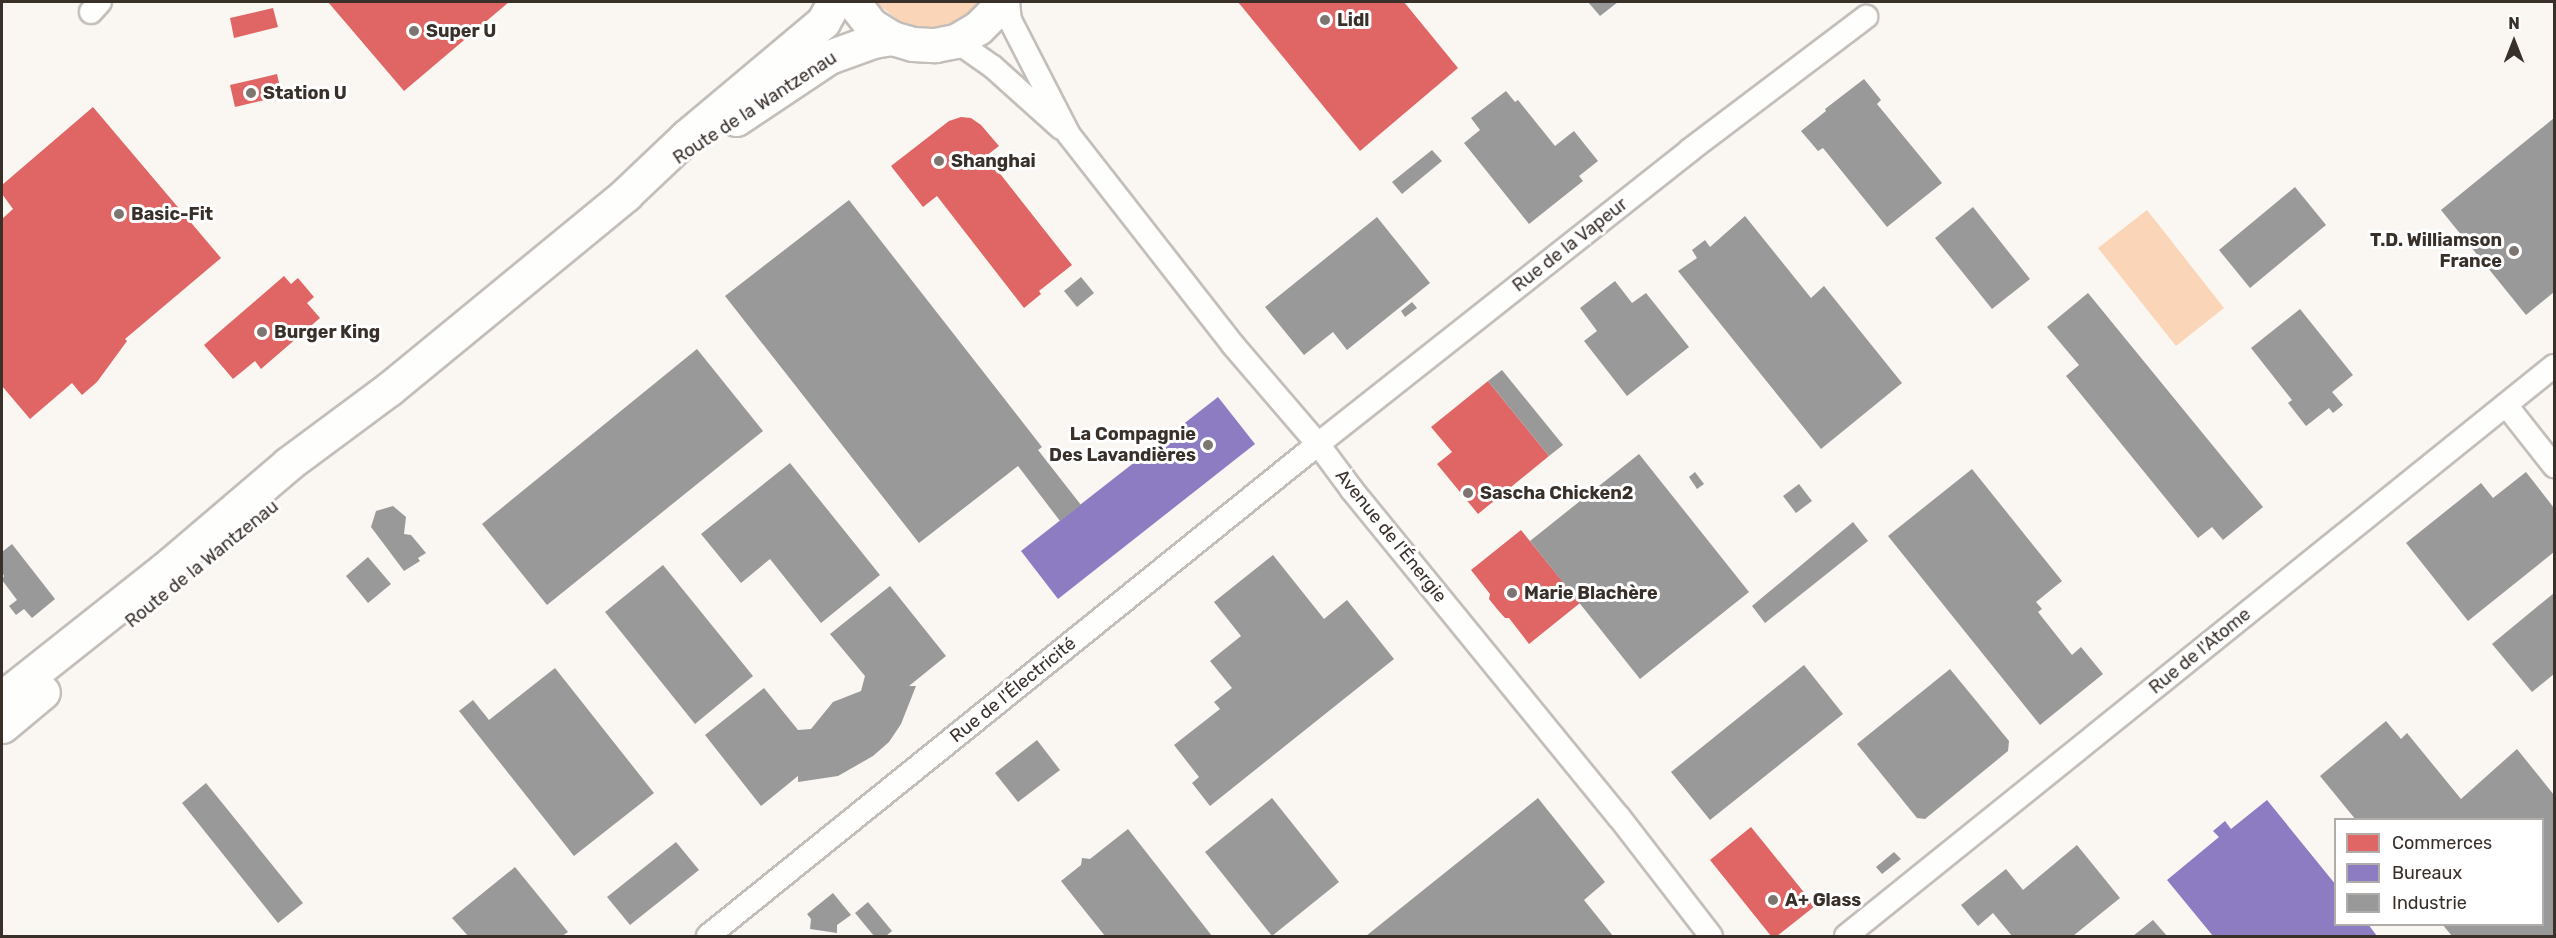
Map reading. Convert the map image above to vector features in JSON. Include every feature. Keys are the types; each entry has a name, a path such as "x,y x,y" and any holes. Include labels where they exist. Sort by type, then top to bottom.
{"main road":[{"name":"Route de la Wantzenau","path":"2,698 166,568 288,464 389,389 626,194 686,137 823,22 834,2"},
{"path":"853,2 871,25 892,38 913,45 935,45 956,41 978,28 995,11 1000,2"},
{"name":"Route de la Wantzenau","path":"626,194 829,57 873,41 892,38"},
{"name":"Route de la Wantzenau","path":"2,726 273,507 345,438 389,389"}],"street":[{"name":"Avenue de l'Énergie","path":"1008,2 1010,20 1069,135"},
{"name":"Rue de la Vapeur","path":"1318,444 1824,47 1866,17"},
{"name":"Avenue de l'Énergie","path":"956,41 993,68 1069,135 1233,345 1318,444 1352,490 1619,817 1711,936"},
{"name":"Rue de l'Atome","path":"1846,936 2554,366"},
{"path":"2506,405 2554,465"},
{"name":"Rue de l'Électricité","path":"708,936 1318,444"}],"shaded area":[{"path":"875,2 985,2 955,24 937,28 919,28 902,23"},
{"path":"2147,210 2224,308 2176,346 2098,248"}],"building: Commerces":[{"name":"Super U","path":"328,2 509,2 404,91"},
{"path":"1238,2 1404,2 1458,68 1360,151"},
{"path":"273,8 278,27 234,38 230,18"},
{"path":"277,74 282,96 235,107 230,85"},
{"path":"93,107 221,258 125,339 127,341 97,382 82,395 72,383 30,419 2,386 2,219 13,209 2,194 2,185"},
{"path":"961,117 971,118 981,125 999,146 986,156 1072,265 1039,291 1041,294 1024,308 937,196 923,207 891,166 949,121"},
{"name":"Burger King","path":"284,276 291,284 298,278 314,297 307,303 320,318 261,369 255,361 233,379 204,345"},
{"path":"1488,381 1549,456 1478,514 1437,464 1452,452 1431,427"},
{"path":"1521,530 1580,603 1529,644 1509,618 1505,618 1489,599 1490,594 1471,570"},
{"path":"1751,827 1815,906 1777,936 1771,936 1710,860"}],"building: Bureaux":[{"path":"1218,397 1255,444 1058,599 1021,551"},
{"path":"2267,800 2334,883 2334,926 2370,926 2377,936 2213,936 2167,880 2219,837 2213,831 2225,821 2231,829"}],"building: Industrie":[{"path":"1588,2 1618,2 1600,16"},
{"path":"1864,79 1881,100 1877,104 1942,183 1887,227 1823,148 1818,151 1801,131"},
{"path":"1506,91 1515,102 1518,100 1555,146 1574,131 1598,161 1579,176 1583,181 1529,224 1464,143 1480,130 1471,118"},
{"name":"T.D. Williamson France","path":"2554,118 2554,292 2526,315 2441,210"},
{"path":"1432,150 1442,161 1402,194 1392,182"},
{"path":"2295,187 2326,225 2250,288 2219,250"},
{"path":"849,200 1042,447 1038,450 1081,505 1060,521 1018,466 919,543 725,296"},
{"path":"1973,207 2030,279 1992,309 1935,238"},
{"path":"1745,216 1811,298 1824,286 1902,383 1821,449 1678,271 1697,258 1692,250 1705,240 1710,247"},
{"path":"1377,217 1430,283 1347,350 1333,332 1304,355 1265,307"},
{"path":"1081,277 1094,293 1077,307 1064,291"},
{"path":"1615,281 1632,303 1646,293 1689,347 1627,396 1584,341 1597,331 1580,308"},
{"path":"2088,293 2263,507 2223,540 2212,527 2198,538 2066,376 2079,365 2047,327"},
{"path":"1412,302 1417,308 1405,317 1401,311"},
{"path":"2300,309 2353,375 2332,392 2343,405 2333,413 2329,408 2306,426 2288,403 2292,400 2251,348"},
{"path":"697,349 763,431 547,605 482,524"},
{"path":"1502,370 1563,445 1549,456 1488,381"},
{"path":"1639,454 1749,592 1640,679 1530,541"},
{"path":"790,463 880,575 821,623 770,559 741,583 701,534"},
{"path":"1972,469 2062,581 2036,602 2042,609 2038,612 2072,655 2081,647 2103,674 2040,725 1888,536"},
{"path":"1695,472 1704,484 1697,489 1689,477"},
{"path":"2526,472 2554,508 2554,552 2468,621 2406,543 2481,483 2493,498"},
{"path":"1799,484 1812,501 1796,513 1783,496"},
{"path":"393,506 406,517 404,534 411,535 426,553 418,558 420,561 404,571 371,527 376,511"},
{"path":"1853,522 1868,541 1765,623 1752,606"},
{"path":"12,544 55,599 32,618 24,609 16,615 9,606 17,600 2,580 4,576 2,552"},
{"path":"1273,555 1324,619 1347,600 1394,659 1210,806 1192,783 1199,777 1174,745 1220,709 1214,702 1232,688 1210,661 1241,636 1214,602"},
{"path":"368,557 391,584 368,603 346,576"},
{"path":"663,565 753,676 695,724 605,612"},
{"path":"890,586 946,656 909,686 916,686 901,724 889,742 873,756 838,776 798,782 798,776 761,806 705,735 764,688 798,730 811,729 833,702 861,691 865,676 830,634"},
{"path":"2554,593 2554,674 2532,692 2492,644"},
{"path":"1804,665 1843,714 1710,820 1671,772"},
{"path":"555,668 654,793 574,856 459,711 473,700 489,720"},
{"path":"1950,669 2009,741 2008,751 1925,819 1917,818 1857,744"},
{"path":"2386,721 2401,739 2407,733 2461,799 2517,749 2554,795 2554,936 2452,936 2444,926 2544,926 2544,818 2354,818 2320,776"},
{"path":"1037,740 1060,770 1018,802 995,773"},
{"path":"206,783 303,903 278,923 182,803"},
{"path":"1272,798 1339,882 1272,936 1205,852"},
{"path":"1538,798 1605,882 1584,900 1613,936 1366,936"},
{"path":"1128,829 1212,936 1105,936 1061,881 1081,865 1082,858 1090,859"},
{"path":"676,842 699,870 630,925 607,897"},
{"path":"2077,845 2120,898 2073,936 2012,936 1993,913 1978,926 1961,905 2006,869 2023,890"},
{"path":"1894,852 1901,859 1882,874 1876,867"},
{"path":"515,867 568,932 562,936 468,936 452,918"},
{"path":"833,893 851,915 837,925 837,933 810,929 811,919 807,914"},
{"path":"868,902 892,931 886,936 874,936 855,913"},
{"path":"2153,920 2167,936 2133,936"}],"place":[{"name":"Lidl","path":"1325,20"},
{"name":"Super U","path":"414,31"},
{"name":"Station U","path":"251,93"},
{"name":"Shanghai","path":"939,161"},
{"name":"Basic-Fit","path":"119,214"},
{"name":"T.D. Williamson France","path":"2514,251"},
{"name":"Burger King","path":"262,332"},
{"name":"La Compagnie Des Lavandières","path":"1208,445"},
{"name":"Sascha Chicken2","path":"1468,493"},
{"name":"Marie Blachère","path":"1512,593"},
{"name":"A+ Glass","path":"1773,900"}]}
